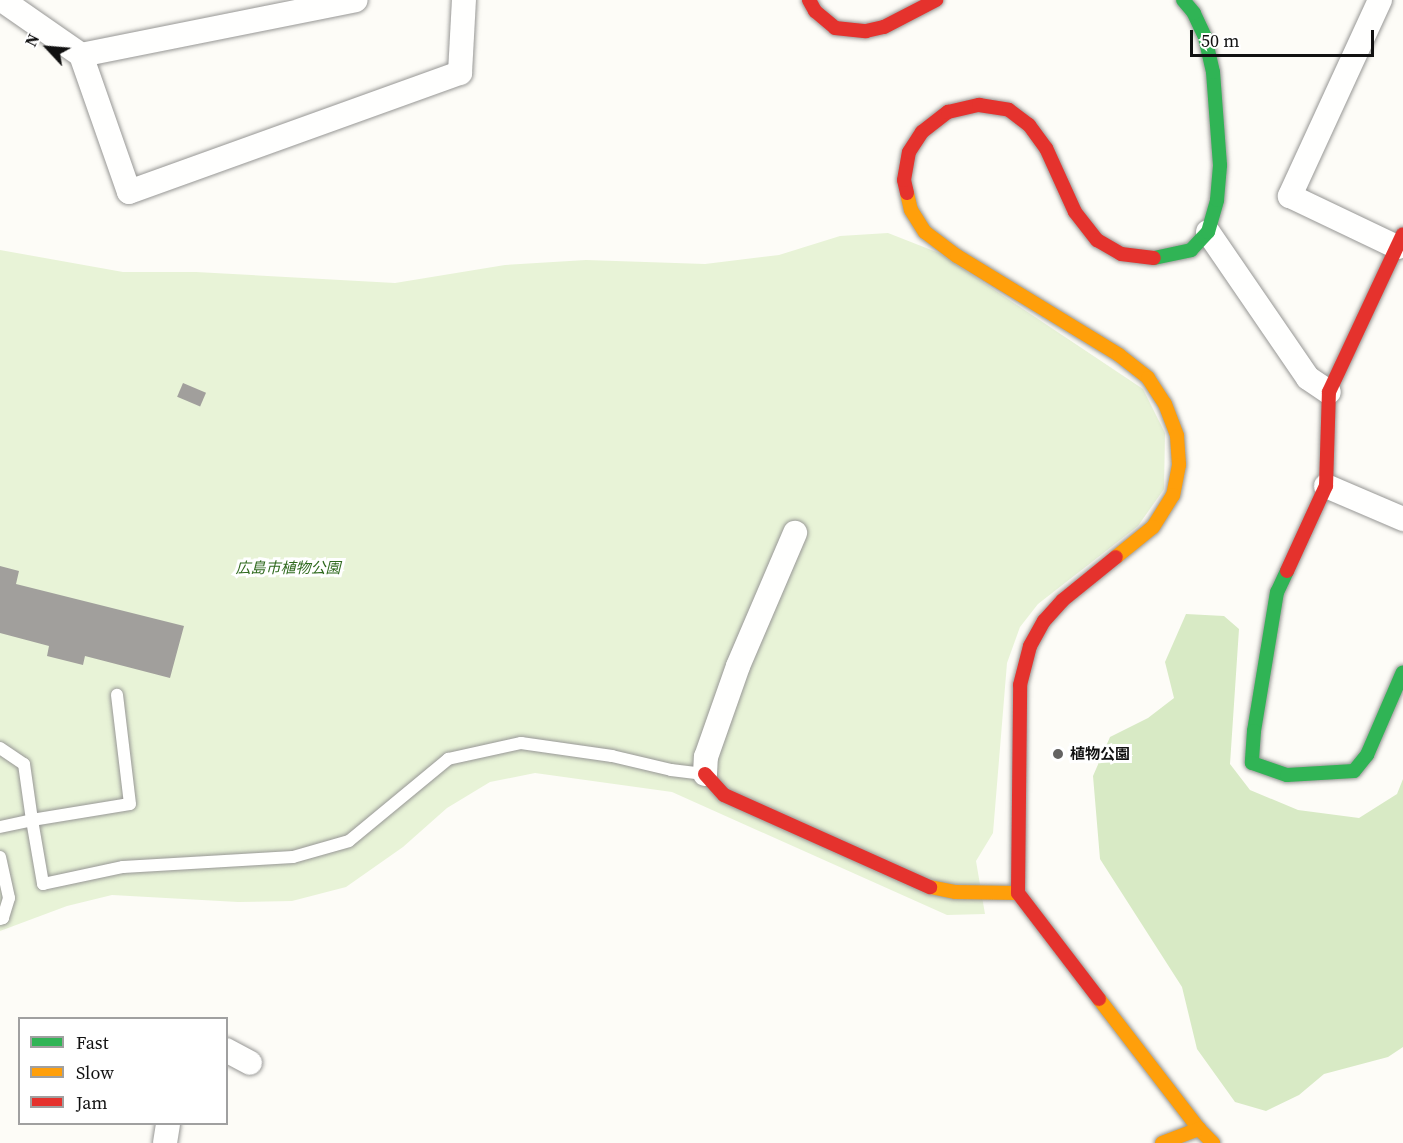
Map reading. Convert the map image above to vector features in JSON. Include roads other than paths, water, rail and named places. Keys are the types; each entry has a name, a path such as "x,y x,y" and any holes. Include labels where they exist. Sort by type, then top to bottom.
{"street":[{"path":"2,0 81,56 129,192 460,73 464,0"},
{"path":"81,56 356,0"},
{"path":"809,0 815,11 835,28 866,31 884,27 936,0"},
{"path":"1183,0 1194,13 1205,37 1218,108 1220,165 1217,200 1208,232 1191,250 1152,259 1121,254 1097,240 1075,212 1046,148 1029,125 1009,110 979,105 948,112 922,132 909,152 903,180 911,210 926,232 957,256 1119,355 1148,378 1165,404 1177,436 1179,465 1173,495 1153,527 1063,600 1044,621 1030,646 1020,685 1018,893 1198,1129 1213,1143"},
{"path":"1380,0 1290,196 1400,240 1329,392 1326,486 1277,592 1254,731 1252,763 1287,775 1354,771 1366,755 1403,672"},
{"path":"1208,232 1308,378 1329,392"},
{"path":"1326,486 1403,519"},
{"path":"795,533 738,666 706,757 705,774 724,795 930,887 955,892 1018,893"},
{"path":"228,1051 250,1063"},
{"path":"165,1143 168,1125"},
{"path":"1162,1143 1198,1129"}],"lane":[{"path":"0,827 130,804 117,695"},
{"path":"0,748 24,764 43,884 123,867 293,856 348,841 448,759 521,743 612,756 671,770 705,774"},
{"path":"0,857 9,898 3,918 0,919"}],"place":[{"name":"植物公園","path":"1058,754"}],"park label":[{"name":"広島市植物公園","path":"288,568"}]}
